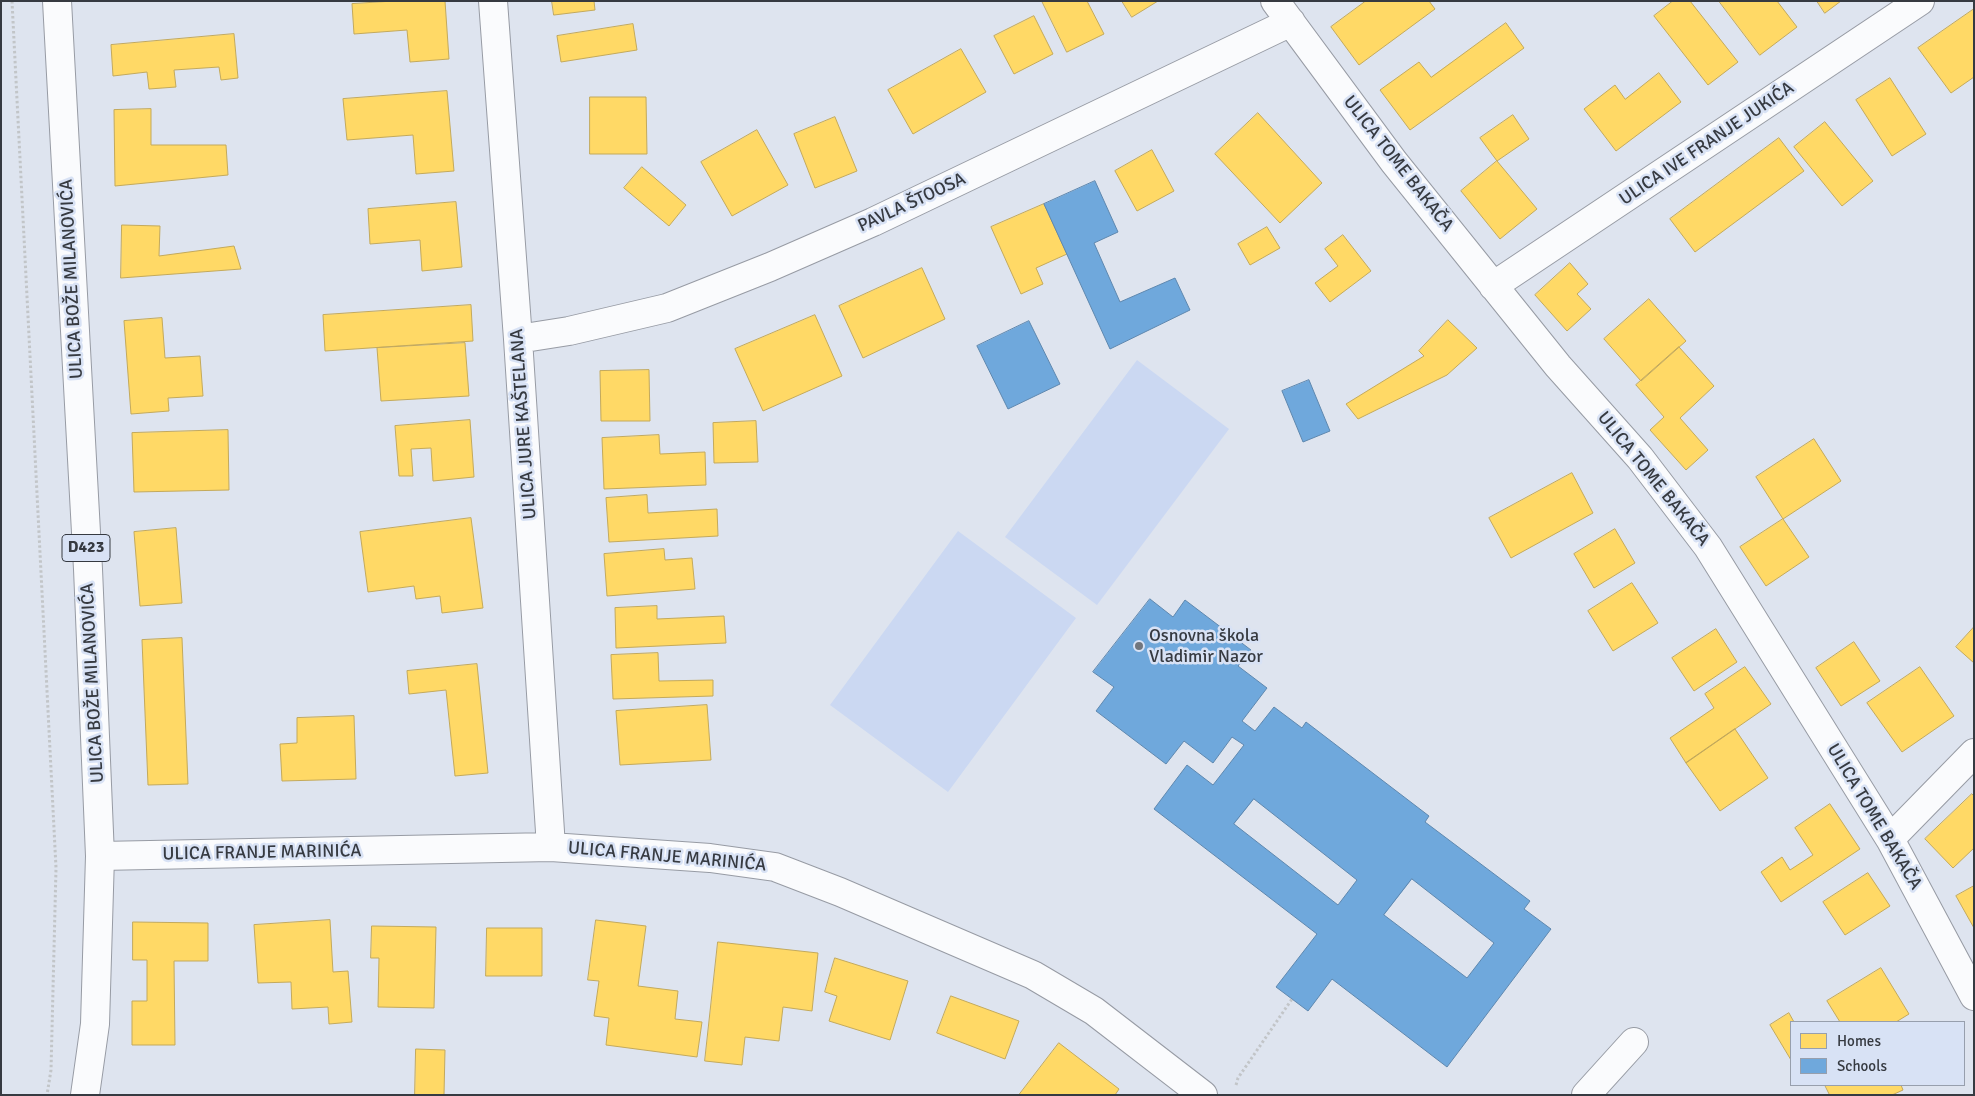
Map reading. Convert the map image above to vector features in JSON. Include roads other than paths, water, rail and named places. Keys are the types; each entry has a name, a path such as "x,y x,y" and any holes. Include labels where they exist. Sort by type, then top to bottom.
{"street":[{"name":"ULICA BOŽE MILANOVIĆA","path":"57,1 87,559 100,856 95,1024 85,1095"},
{"name":"ULICA JURE KAŠTELANA","path":"493,1 518,339 551,847"},
{"name":"ULICA IVE FRANJE JUKIĆA","path":"1493,286 1920,1"},
{"name":"PAVLA ŠTOOSA","path":"518,339 569,331 667,308 770,267 874,222 1283,12"},
{"name":"ULICA TOME BAKAČA","path":"1283,12 1394,162 1558,366 1640,458 1708,547 1890,839 1974,996"},
{"path":"1890,839 1974,753"},
{"name":"ULICA FRANJE MARINIĆA","path":"100,856 551,847 710,858 775,867 840,892 1033,975 1094,1011 1204,1095"},
{"path":"1586,1095 1634,1042"}],"place":[{"name":"Osnovna škola Vladimir Nazor","path":"1139,646"}]}
